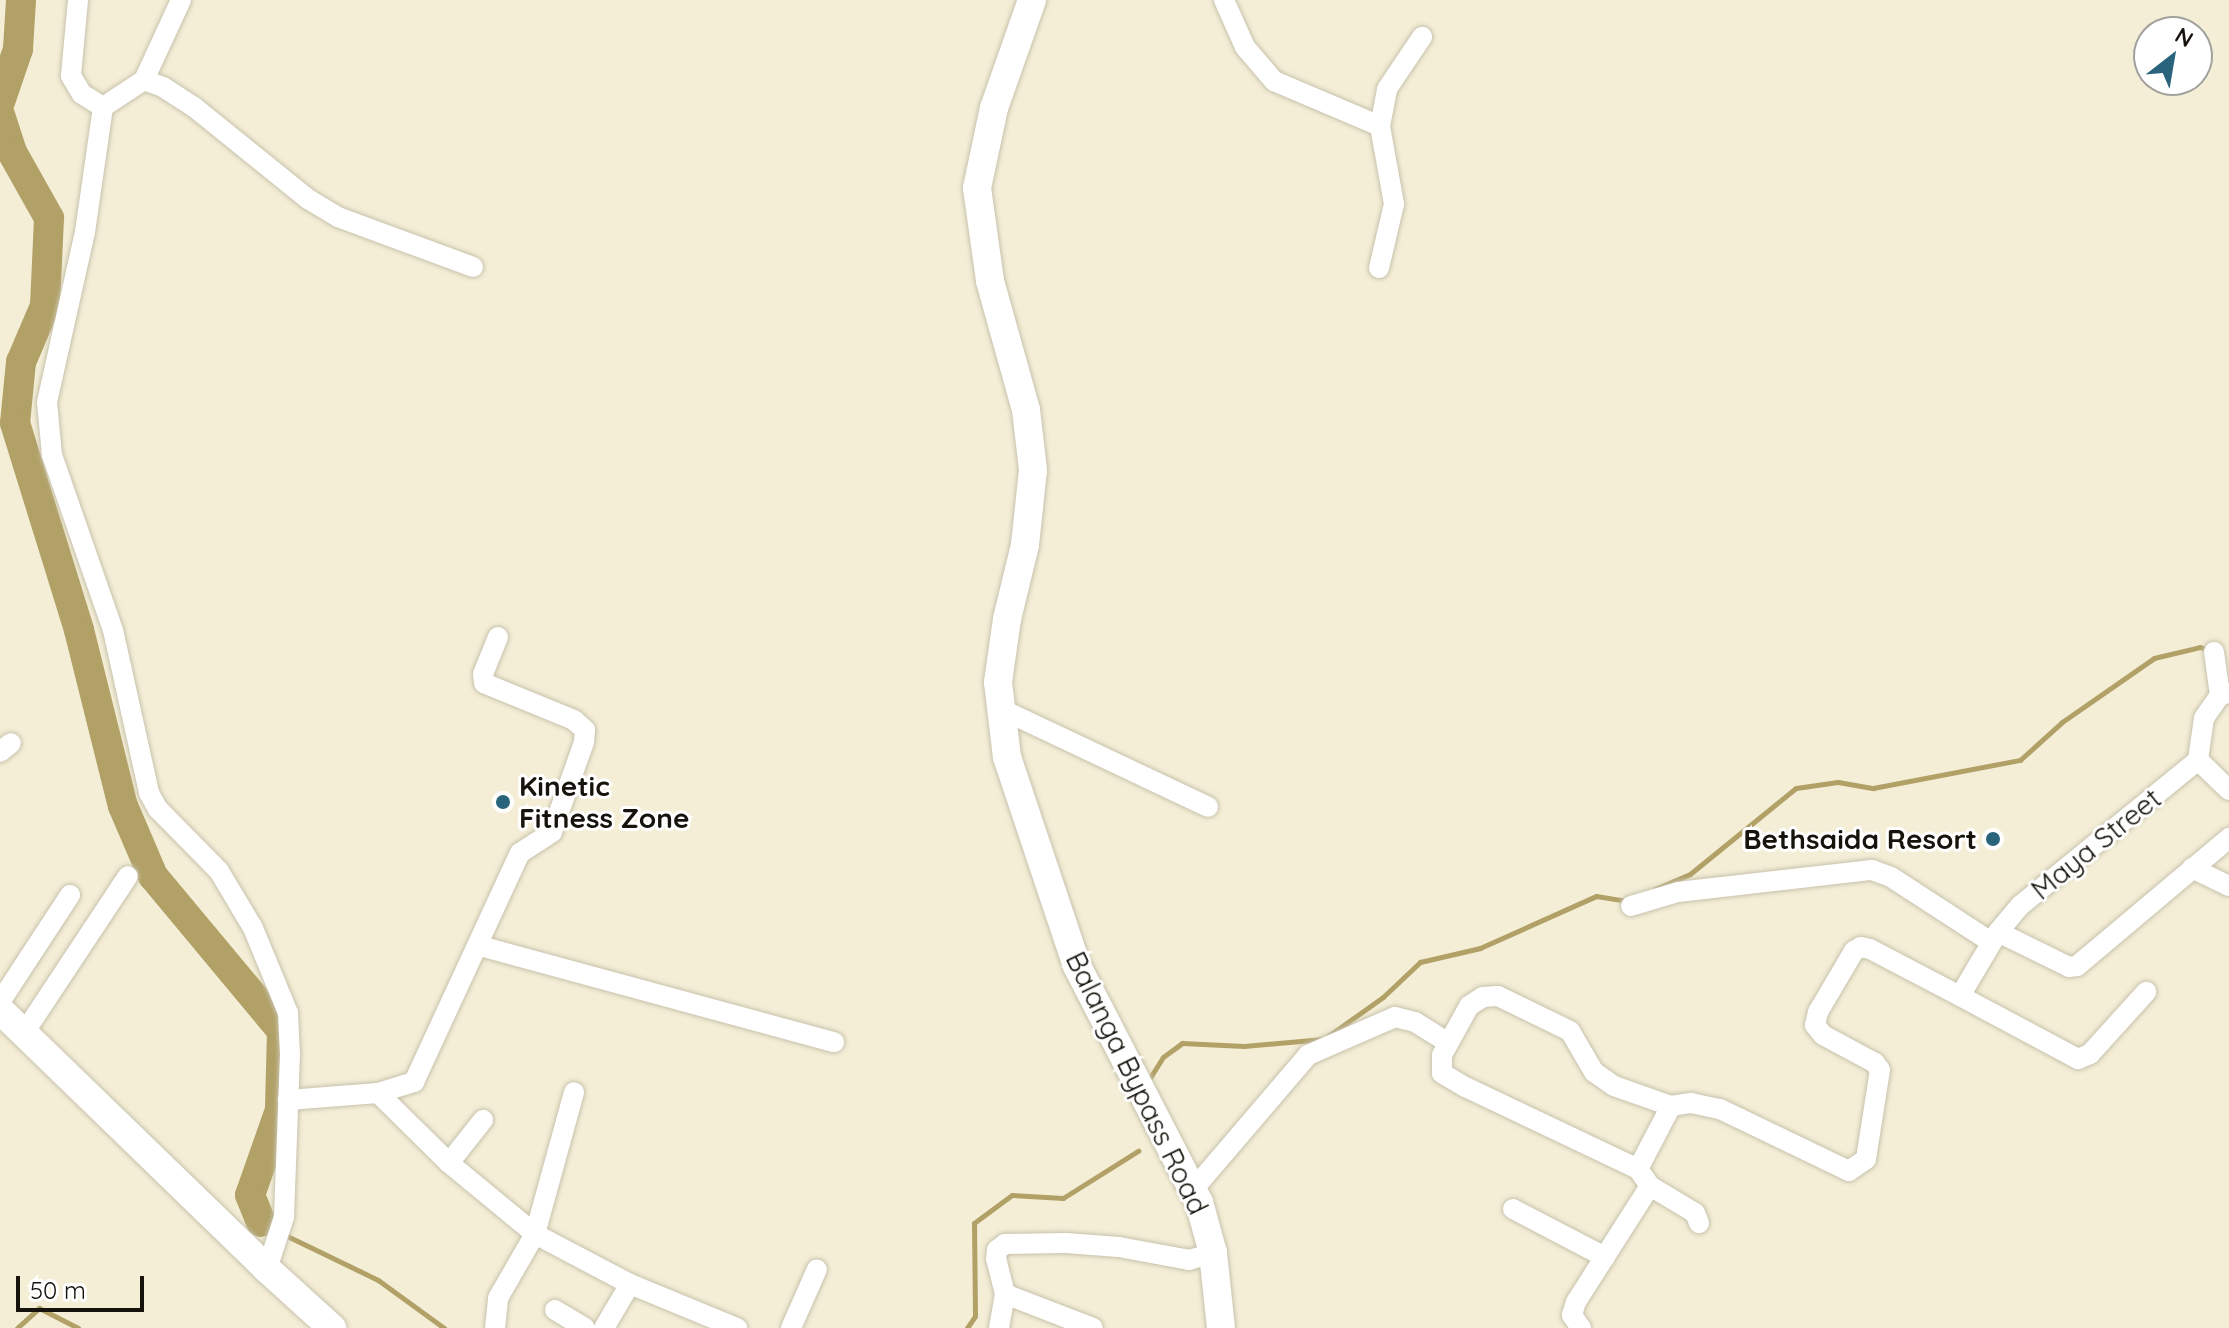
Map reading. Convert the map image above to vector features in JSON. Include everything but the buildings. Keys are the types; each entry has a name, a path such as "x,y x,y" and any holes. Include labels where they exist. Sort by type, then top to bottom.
{"street":[{"path":"78,0 71,76 82,94 103,107"},
{"path":"181,0 144,80 103,107 85,232 47,402 52,455 113,630 149,793 158,809 219,871 253,928 288,1013 284,1217 271,1258"},
{"name":"Balanga Bypass Road","path":"1032,0 994,108 977,188 990,281 1026,410 1033,470 1025,545 1007,619 1000,670 1007,757 1077,966 1192,1191 1213,1253 1221,1328"},
{"path":"1224,0 1245,47 1274,81 1380,126"},
{"path":"1379,268 1394,204 1380,126 1387,89 1422,37"},
{"path":"144,80 163,87 194,107 308,199 338,217 473,267"},
{"path":"288,1100 378,1093 406,1087 421,1073 520,853 552,832 584,742 585,730 574,720 484,683 483,674 498,637"},
{"path":"2214,652 2225,694 2204,718 2198,760 2229,790"},
{"path":"1001,709 1208,807"},
{"name":"Maya Street","path":"1960,996 1994,937 2021,905 2198,760"},
{"path":"1631,906 1678,892 1872,870 1891,877 1994,937 2069,967 2077,966 2229,838"},
{"path":"2192,868 2229,886"},
{"path":"24,1033 128,876"},
{"path":"0,1002 70,895"},
{"path":"480,946 834,1042"},
{"path":"1699,1223 1695,1213 1644,1178 1442,1073 1439,1066 1447,1042 1469,1006 1483,997 1498,996 1570,1031 1594,1072 1614,1086 1671,1106 1691,1103 1720,1109 1849,1171 1866,1159 1880,1070 1875,1063 1823,1035 1815,1025 1818,1012 1854,951 1861,947 1870,949 2078,1059 2090,1054 2146,992"},
{"path":"0,1010 271,1258 332,1328"},
{"path":"1192,1191 1308,1055 1395,1017 1415,1022 1447,1042"},
{"path":"495,1328 498,1298 535,1234 574,1092"},
{"path":"378,1093 449,1163 535,1234 695,1319 737,1328"},
{"path":"1581,1328 1572,1315 1576,1302 1605,1257 1644,1178 1671,1106"},
{"path":"449,1163 483,1120"},
{"path":"1513,1209 1605,1257"},
{"path":"999,1328 1005,1294 996,1259 997,1250 1005,1244 1119,1247 1189,1260 1213,1253"},
{"path":"791,1328 817,1269"},
{"path":"604,1328 630,1284"},
{"path":"1005,1294 1093,1328"},
{"path":"555,1310 585,1328"}],"waterway":[{"path":"0,102 18,49 21,0"},
{"path":"0,115 12,152 49,218 45,306 21,362 15,423 79,630 123,806 153,876 282,1031 280,1110 250,1195 261,1222"},
{"path":"1655,889 1690,874 1796,788 1838,782 1873,788 2020,760 2062,722 2154,658 2200,647 2211,651"},
{"path":"1148,1081 1163,1057 1182,1043 1244,1046 1324,1039 1383,997 1420,962 1480,948 1596,896 1627,901"},
{"path":"967,1328 975,1316 974,1223 1012,1195 1063,1198 1138,1151"},
{"path":"261,1222 274,1229"},
{"path":"283,1234 378,1280 444,1328"},
{"path":"17,1328 39,1308 78,1328"}],"place":[{"name":"Kinetic Fitness Zone","path":"503,802"},
{"name":"Bethsaida Resort","path":"1993,839"}]}
